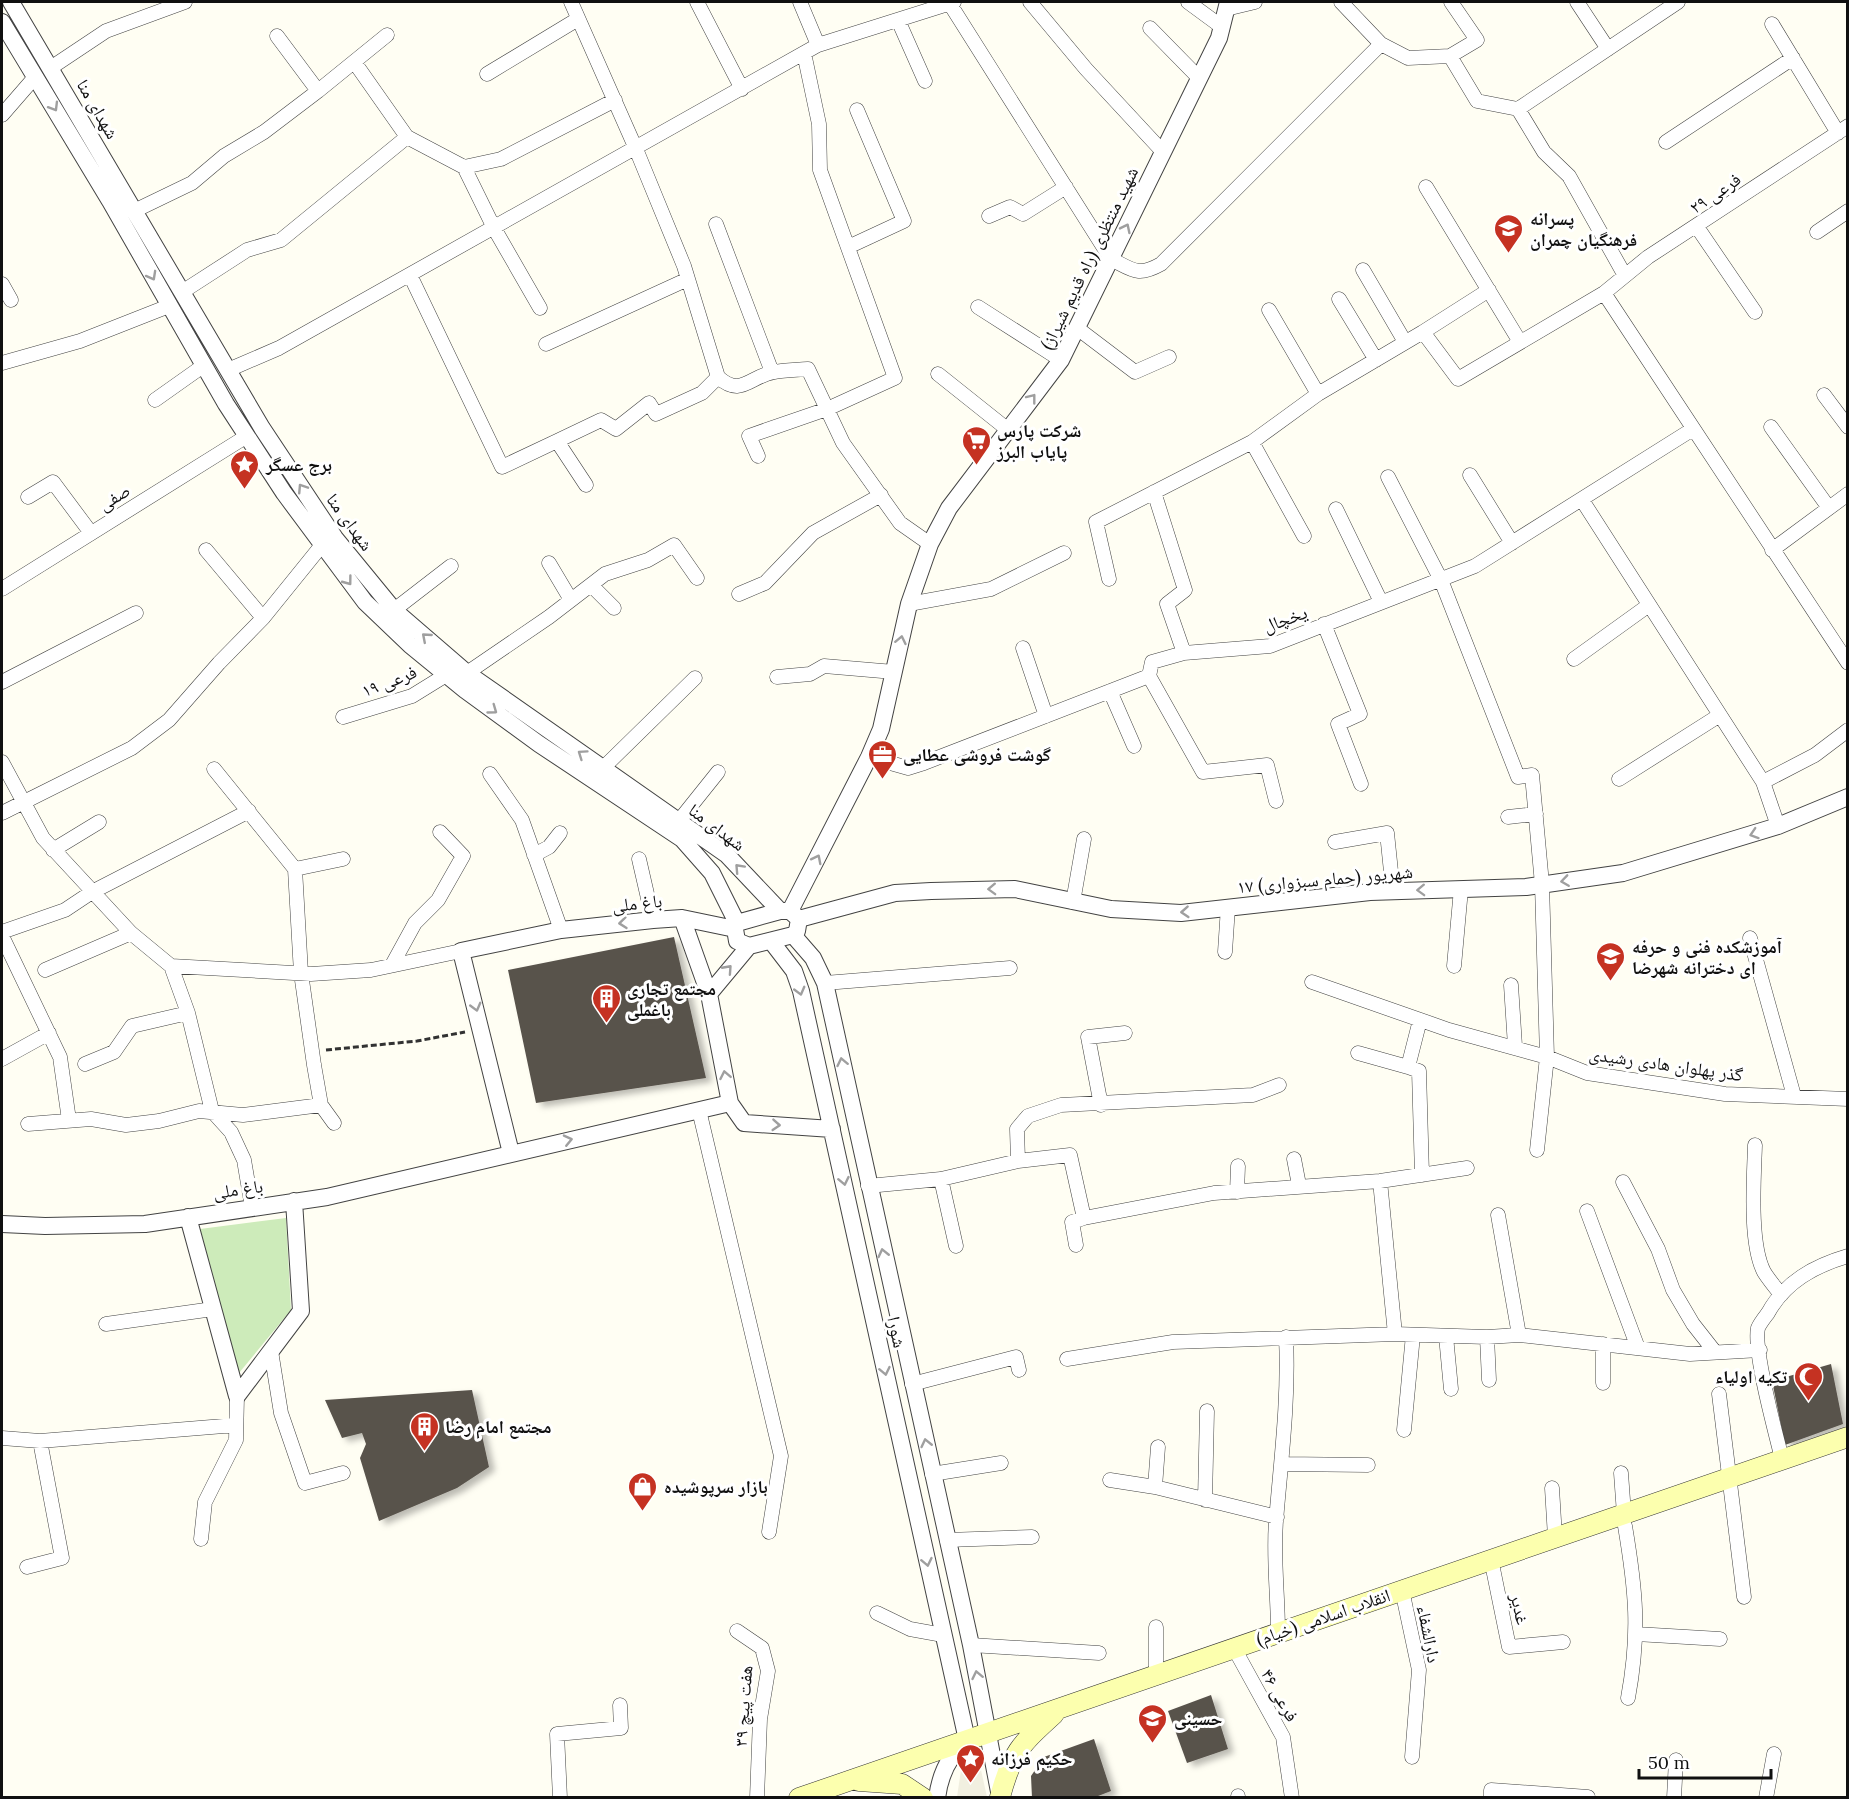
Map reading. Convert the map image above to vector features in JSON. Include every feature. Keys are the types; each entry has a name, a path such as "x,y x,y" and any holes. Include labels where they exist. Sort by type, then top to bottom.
{"main road":[{"name":"انقلاب اسلامی (خیام)","path":"799,1797 1555,1537 1624,1520 1731,1477 1848,1437"},
{"path":"1000,1797 1010,1761 1019,1745 1060,1708"},
{"path":"850,1780 902,1784 923,1797"}],"street":[{"name":"شهدای منا","path":"10,2 52,67 262,428 335,538 394,610 467,673 602,769 675,826 703,861 722,890 736,926 736,941 749,946"},
{"path":"52,67 106,31 185,2"},
{"path":"571,2 636,149 688,279 718,377 728,386 738,387 772,372 807,369 843,443 900,523 930,544"},
{"path":"697,2 742,88"},
{"path":"800,2 818,45"},
{"path":"1030,2 1086,69 1163,152"},
{"path":"1188,2 1222,27"},
{"path":"1227,5 1255,2"},
{"path":"1341,2 1381,44 1408,58 1450,56 1477,40 1451,2"},
{"path":"1577,2 1608,49"},
{"path":"1450,56 1477,101 1518,109 1678,2"},
{"path":"228,370 279,348 636,149 804,52 818,45 952,3 1111,259 1138,272 1147,272 1161,264 1381,44"},
{"name":"شهید منتظری (راه قدیم شیراز)","path":"793,935 797,931 789,914 870,757 881,729 909,604 930,544 949,508 1061,360 1200,78 1222,27 1227,5"},
{"path":"487,74 578,19"},
{"path":"898,20 925,81"},
{"name":"شهدای منا","path":"2,22 203,366 247,436 322,545 365,602 446,675 539,744 727,855 789,914"},
{"path":"1772,24 1843,130"},
{"path":"1150,28 1200,78"},
{"path":"134,211 192,183 224,156 264,132 387,35"},
{"path":"277,36 318,91"},
{"path":"758,456 749,436 827,409 895,378 820,170 819,124 804,52"},
{"path":"1666,142 1793,58"},
{"path":"354,63 407,136 464,167 494,228 540,308"},
{"path":"2,115 36,77"},
{"path":"464,167 501,159 615,100"},
{"path":"1518,109 1544,152 1569,176 1624,274"},
{"path":"848,247 904,221 857,110"},
{"name":"فرعی ۲۹","path":"1423,332 1458,379 1604,293 1624,274 1843,130"},
{"path":"182,292 247,250 281,240 407,136"},
{"path":"1426,187 1521,342"},
{"path":"989,216 1010,207 1023,214 1066,188"},
{"path":"1817,232 1848,210"},
{"path":"716,224 772,372"},
{"path":"1697,227 1755,312"},
{"path":"1363,270 1406,342"},
{"path":"410,275 502,467 601,420 616,429 649,403 656,414 702,393 718,377"},
{"path":"546,344 688,279"},
{"path":"2,284 11,300"},
{"path":"1109,579 1096,522 1252,442 1318,394 1489,290"},
{"path":"1604,293 1848,663"},
{"path":"1339,299 1376,360"},
{"path":"2,363 80,341 169,306"},
{"path":"978,306 1061,360"},
{"path":"1269,310 1318,394"},
{"path":"1077,328 1135,372 1169,357"},
{"path":"155,400 203,366"},
{"path":"938,374 1007,429"},
{"path":"1824,395 1848,427"},
{"path":"1771,427 1829,508"},
{"path":"247,436 262,428"},
{"name":"یخچال","path":"870,757 908,768 1149,676 1152,662 1184,653 1270,646 1441,580 1475,566 1693,429"},
{"name":"صفی","path":"2,589 247,436"},
{"path":"557,441 586,485"},
{"path":"1252,442 1304,536"},
{"path":"1470,475 1512,543"},
{"path":"1388,477 1441,580 1518,777 1532,775 1542,884 1547,1057 1537,1150"},
{"path":"28,497 53,482 91,533"},
{"path":"1154,492 1185,590 1167,604 1184,653"},
{"path":"1772,550 1848,494"},
{"path":"739,594 765,584 813,533 880,495"},
{"path":"1582,500 1763,782 1778,826"},
{"path":"1336,509 1381,602"},
{"path":"2,813 132,748 169,720 219,663 263,618 322,545"},
{"path":"467,673 605,574 648,560 674,545 697,578"},
{"path":"206,550 263,618"},
{"path":"909,604 991,589 1064,553"},
{"path":"549,563 571,600"},
{"path":"394,610 451,566"},
{"path":"591,585 614,608"},
{"path":"1574,658 1649,605"},
{"path":"2,682 136,613"},
{"path":"1324,624 1360,714 1338,724 1361,784"},
{"path":"1023,648 1046,716"},
{"path":"777,677 810,674 824,666 894,672"},
{"name":"فرعی ۱۹","path":"343,717 412,696 446,675"},
{"path":"1149,676 1203,772 1268,765 1276,801"},
{"path":"602,769 695,678"},
{"path":"1110,691 1134,746"},
{"path":"1618,779 1720,715"},
{"path":"1763,782 1815,754 1848,730"},
{"path":"2,762 43,838 131,933 171,966 188,1013 212,1111 231,1132 244,1160 252,1207"},
{"path":"214,769 295,869 301,973 312,1052 321,1105 333,1123"},
{"path":"675,826 718,772"},
{"path":"490,774 522,820 561,930"},
{"name":"۱۷ شهریور (حمام سبزواری)","path":"736,926 895,893 1015,889 1111,909 1182,913 1393,891 1542,884 1623,873 1778,826 1848,797"},
{"path":"69,1120 60,1057 2,934 65,910 92,892 249,811"},
{"path":"1508,817 1536,814"},
{"path":"53,850 99,822"},
{"path":"392,966 415,923 438,900 463,856 440,832"},
{"path":"534,855 549,847 560,833"},
{"path":"1335,842 1387,833 1393,891"},
{"path":"1073,902 1084,839"},
{"path":"295,869 343,859"},
{"path":"639,859 653,920"},
{"path":"1454,966 1461,889"},
{"path":"1225,952 1228,907"},
{"path":"682,918 736,926"},
{"name":"باغ ملی","path":"2,1224 45,1226 145,1224 327,1197 730,1103 709,994 682,918 561,930 461,951"},
{"path":"45,970 131,933"},
{"path":"709,994 749,946 793,935"},
{"name":"شورا","path":"793,935 813,958 825,983 990,1732 1000,1797"},
{"path":"1750,938 1794,1096"},
{"name":"شورا","path":"771,941 794,971 832,1129 966,1740"},
{"path":"171,966 301,973 371,970 461,951 511,1154"},
{"path":"825,983 1010,968"},
{"name":"گذر پهلوان هادی رشیدی","path":"1312,982 1420,1020 1515,1046 1587,1073 1725,1094 1848,1099"},
{"path":"1511,985 1515,1046"},
{"path":"85,1064 114,1052 132,1026 188,1013"},
{"path":"1407,1067 1420,1020"},
{"path":"2,1059 49,1033"},
{"path":"1101,1105 1088,1037 1125,1033"},
{"path":"1358,1053 1419,1071 1422,1175"},
{"path":"1018,1161 1017,1129 1028,1116 1061,1105 1101,1105 1252,1095 1279,1085"},
{"path":"730,1103 744,1123 832,1129"},
{"path":"28,1124 91,1119 126,1125 212,1111 243,1115 321,1105"},
{"path":"699,1110 781,1456 769,1532"},
{"path":"1755,1145 1754,1204 1758,1246 1764,1271 1781,1295"},
{"path":"868,1186 941,1179 1018,1161 1070,1155 1084,1218"},
{"path":"1294,1159 1299,1185"},
{"path":"1237,1192 1238,1166"},
{"path":"1076,1245 1072,1222 1084,1218 1214,1193 1299,1185 1380,1181 1467,1168"},
{"path":"941,1179 956,1246"},
{"path":"1380,1181 1395,1334"},
{"path":"1623,1182 1658,1249 1673,1290 1693,1324 1715,1352"},
{"path":"237,1396 301,1311 294,1201"},
{"path":"1587,1211 1638,1348"},
{"path":"1498,1215 1519,1335"},
{"path":"188,1216 237,1396 236,1440 205,1502 201,1539"},
{"path":"1782,1459 1770,1411 1758,1329 1791,1283 1823,1263 1848,1256"},
{"path":"106,1324 213,1309"},
{"path":"1067,1359 1173,1342 1395,1334 1487,1337 1519,1335 1690,1353 1760,1350"},
{"path":"1404,1430 1413,1335"},
{"path":"1446,1336 1451,1389"},
{"path":"1278,1632 1276,1517 1283,1464 1288,1375 1286,1337"},
{"path":"1487,1337 1489,1380"},
{"path":"1603,1344 1603,1383"},
{"path":"271,1351 281,1413 305,1483 343,1473"},
{"path":"912,1384 1016,1357 1019,1370"},
{"path":"1719,1394 1744,1597"},
{"path":"1205,1500 1207,1411"},
{"path":"2,1438 40,1441 236,1425"},
{"path":"27,1567 62,1558 40,1441"},
{"path":"1155,1487 1158,1447"},
{"path":"932,1473 1001,1463"},
{"path":"1283,1464 1368,1465"},
{"path":"1621,1473 1624,1520 1635,1588 1636,1634 1628,1698"},
{"path":"1110,1480 1155,1487 1276,1517"},
{"path":"1552,1488 1555,1537"},
{"path":"947,1540 1032,1537"},
{"name":"غدیر","path":"1491,1559 1509,1647 1563,1642"},
{"name":"دارالشفاء","path":"1402,1590 1419,1670 1412,1757"},
{"path":"877,1613 910,1629 943,1635"},
{"path":"1156,1627 1156,1674"},
{"name":"هفت پیچ ۳۹","path":"737,1631 762,1648 768,1671 760,1719 757,1797"},
{"path":"1636,1634 1720,1639"},
{"path":"971,1645 1099,1653"},
{"name":"فرعی ۴۶","path":"1234,1648 1283,1737 1292,1797"},
{"path":"560,1797 557,1734 621,1728 620,1705"},
{"path":"937,1797 944,1768 954,1750 966,1740"},
{"path":"1766,1797 1774,1755"},
{"path":"1674,1797 1676,1760"},
{"path":"1491,1797 1491,1790 1588,1797"}],"path":[{"path":"312,1052 417,1041 482,1029"}],"green space":[{"path":"286,1218 291,1310 239,1373 200,1229"}],"shaded area":[{"name":"حکیم فرزانه","path":"966,1762 974,1763 981,1770 987,1797 957,1797 961,1770"}],"building":[{"name":"مجتمع تجاری باغملی","path":"674,937 706,1078 536,1103 508,970"},
{"name":"تکیه اولیاء","path":"1831,1364 1843,1424 1785,1445 1772,1381"},
{"name":"مجتمع امام رضا","path":"472,1390 489,1467 457,1488 379,1521 360,1458 366,1444 362,1433 342,1438 325,1400"},
{"path":"1211,1695 1228,1749 1187,1763 1168,1711"},
{"path":"1094,1739 1111,1791 1093,1798 1032,1798 1031,1776 1044,1757"}],"place":[{"name":"پسرانه فرهنگیان چمران","path":"1509,254"},
{"name":"شرکت پارس پایاب البرز","path":"976,466"},
{"name":"برج عسگر","path":"245,490"},
{"name":"گوشت فروشی عطایی","path":"882,780"},
{"name":"آموزشکده فنی و حرفه ای دخترانه شهرضا","path":"1611,982"},
{"name":"مجتمع تجاری باغملی","path":"606,1024"},
{"name":"تکیه اولیاء","path":"1808,1402"},
{"name":"مجتمع امام رضا","path":"424,1452"},
{"name":"بازار سرپوشیده","path":"643,1512"},
{"name":"حسینی","path":"1153,1744"},
{"name":"حکیم فرزانه","path":"970,1784"}]}
